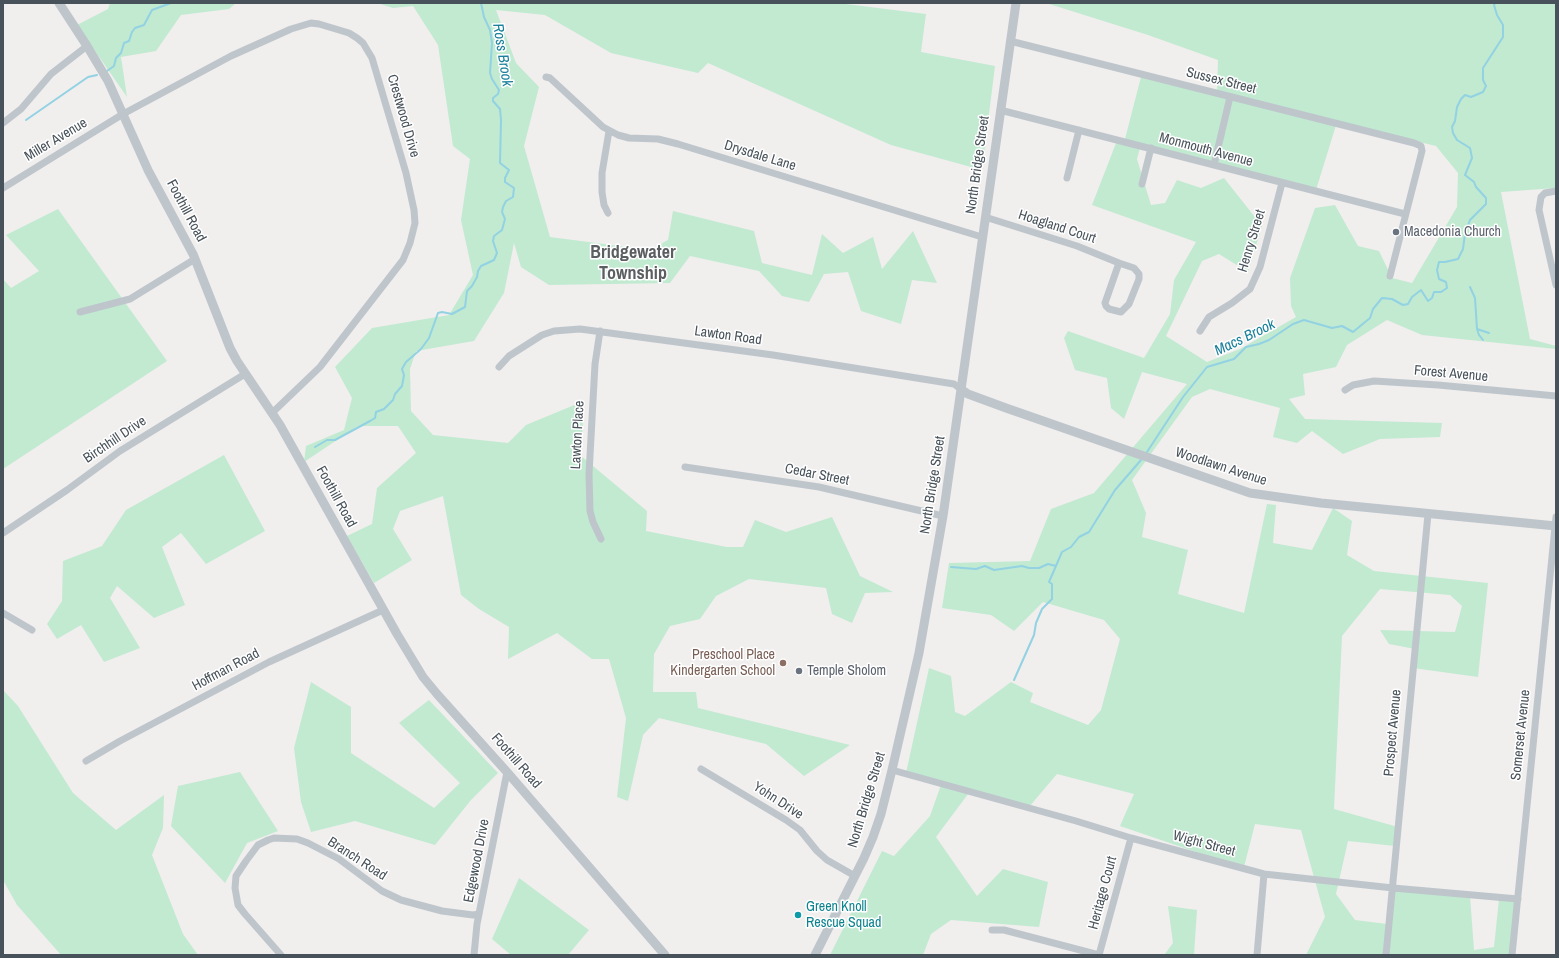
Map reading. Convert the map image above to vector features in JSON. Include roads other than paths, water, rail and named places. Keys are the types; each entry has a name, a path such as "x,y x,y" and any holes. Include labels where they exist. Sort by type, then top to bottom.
{"street":[{"name":"Foothill Road","path":"59,3 108,81 148,170 195,259 230,348 245,374 272,413 383,610 423,677 665,955"},
{"name":"North Bridge Street","path":"815,955 855,876 873,837 881,814 920,647 943,516 962,390 982,237 1016,3"},
{"name":"Crestwood Drive","path":"123,114 231,56 302,25 311,23 319,24 349,33 363,43 372,58 406,173 414,210 415,223 410,243 403,260 332,353 303,385 272,413"},
{"name":"Sussex Street","path":"1010,41 1421,146 1422,151 1405,214"},
{"path":"3,123 21,109 51,74 87,46"},
{"name":"Drysdale Lane","path":"546,77 550,78 603,127 618,135 629,138 658,139 678,144 982,237"},
{"path":"1214,165 1230,97"},
{"name":"Monmouth Avenue","path":"1000,110 1405,214"},
{"name":"Miller Avenue","path":"3,188 123,114"},
{"path":"1067,178 1079,130"},
{"path":"608,213 604,205 602,192 602,173 609,131"},
{"path":"1142,184 1151,148"},
{"name":"Henry Street","path":"1200,331 1209,317 1232,303 1250,289 1260,267 1282,183"},
{"path":"1556,191 1545,193 1541,197 1539,210 1554,268 1556,285"},
{"path":"1390,276 1405,214"},
{"name":"Hoagland Court","path":"985,217 1077,246 1134,268 1139,274 1139,279 1129,304 1121,312 1110,309 1105,303 1120,263"},
{"path":"80,312 130,299 195,259"},
{"name":"Lawton Road","path":"499,367 509,356 542,335 554,331 580,329 781,356 954,384 962,390"},
{"name":"Lawton Place","path":"600,331 595,364 589,474 590,512 601,539"},
{"name":"Birchhill Drive","path":"3,533 67,490 120,451 245,374"},
{"name":"Forest Avenue","path":"1345,390 1354,385 1374,381 1438,385 1556,396"},
{"name":"Woodlawn Avenue","path":"962,390 968,394 1006,408 1250,493 1284,499 1428,514 1556,523"},
{"name":"Cedar Street","path":"685,467 819,487 943,516"},
{"name":"Prospect Avenue","path":"1386,955 1409,698 1428,514"},
{"name":"Somerset Avenue","path":"1512,955 1556,523"},
{"name":"Hoffman Road","path":"86,761 120,741 263,665 383,610"},
{"path":"3,613 32,630"},
{"name":"Yohn Drive","path":"701,769 786,820 800,830 817,852 827,860 855,876"},
{"name":"Wight Street","path":"892,770 1076,820 1131,838 1264,874 1393,888 1518,899"},
{"name":"Edgewood Drive","path":"474,955 479,914 507,772"},
{"name":"Branch Road","path":"281,955 238,904 235,888 236,876 246,861 258,846 274,838 297,839 308,843 339,859 382,891 401,900 442,911 473,915 479,914"},
{"name":"Heritage Court","path":"1099,955 1131,838"},
{"path":"1257,955 1264,874"},
{"path":"992,930 1004,930 1099,955"}],"waterway":[{"path":"107,71 114,66 116,58 121,53 124,43 129,41 135,28 144,25 152,10 171,3"},
{"name":"Ross Brook","path":"315,447 327,440 335,440 375,418 376,412 384,409 393,400 395,394 402,386 404,375 402,369 406,362 421,349 429,338 438,313 442,312 452,314 465,307 467,291 477,277 478,271 481,266 494,260 497,253 493,241 494,236 502,230 505,219 502,212 503,207 506,201 513,197 514,188 505,182 505,178 509,170 500,163 500,109 493,101 493,98 498,94 499,90 490,73 492,43 490,30 484,17 481,3"},
{"name":"Macs Brook","path":"1147,452 1183,397 1207,367 1234,359 1246,347 1269,340 1293,324 1304,320 1332,328 1342,326 1353,332 1370,318 1373,309 1382,298 1392,299 1403,305 1408,304 1412,297 1421,290 1428,301 1432,298 1434,292 1441,292 1447,288 1446,282 1439,279 1437,270 1439,262 1458,259 1463,249 1465,234 1470,220 1486,204 1486,198 1476,187 1474,182 1465,175 1472,158 1470,148 1457,140 1453,133 1452,127 1455,121 1457,107 1461,99 1465,95 1471,97 1483,92 1486,86 1483,80 1483,68 1503,37 1503,25 1497,15 1494,5 1495,3"},
{"path":"26,120 88,77 97,75"},
{"path":"1470,287 1475,298 1477,329 1483,340"},
{"path":"1477,329 1489,333"},
{"name":"Macs Brook","path":"1014,680 1034,635 1036,623 1042,609 1052,599 1052,584 1049,582 1062,552 1071,547 1079,537 1089,532 1115,490 1141,460"},
{"path":"951,567 976,569 985,566 994,570 1022,566 1039,568 1048,564 1056,566"}],"place":[{"name":"Macedonia Church","path":"1396,232"},
{"name":"Preschool Place Kindergarten School","path":"783,663"},
{"name":"Temple Sholom","path":"799,671"},
{"name":"Green Knoll Rescue Squad","path":"798,915"}],"district":[{"name":"Bridgewater Township","path":"633,263"}]}
